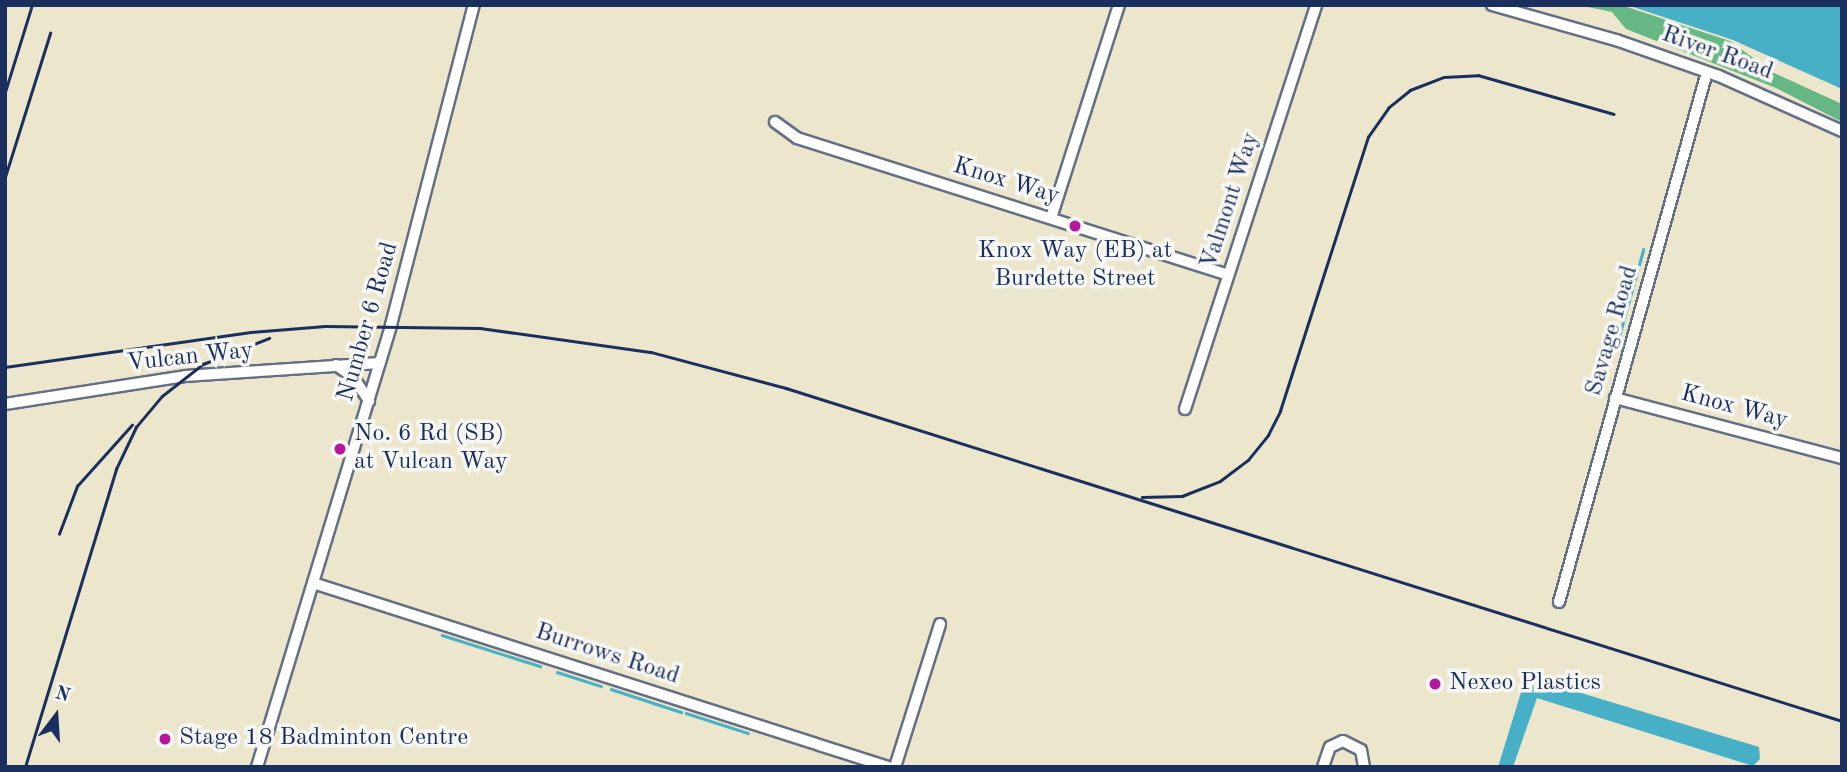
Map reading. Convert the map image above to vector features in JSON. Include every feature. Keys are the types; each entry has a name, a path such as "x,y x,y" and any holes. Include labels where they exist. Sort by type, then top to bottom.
{"street":[{"name":"Number 6 Road","path":"257,767 380,363 474,5"},
{"path":"1051,218 1119,5"},
{"name":"Valmont Way","path":"1185,410 1316,5"},
{"name":"River Road","path":"1492,5 1603,36 1707,72 1842,131"},
{"name":"Savage Road","path":"1559,602 1707,72"},
{"name":"Knox Way","path":"775,122 797,138 1228,275"},
{"name":"Vulcan Way","path":"5,404 185,376 380,363"},
{"path":"336,365 353,377 369,401"},
{"name":"Knox Way","path":"1615,398 1842,458"},
{"name":"Burrows Road","path":"313,583 888,767"},
{"path":"895,767 940,624"},
{"path":"1323,767 1330,747 1343,741 1361,750 1364,767"}],"green space":[{"path":"1578,5 1621,5 1730,41 1774,73 1842,104 1842,122 1776,88 1626,29 1612,12"}],"water":[{"path":"1627,5 1842,5 1842,89 1733,40"},
{"path":"1555,685 1759,747 1760,759 1753,766 1537,698 1513,767 1498,767 1523,686"}],"waterway":[{"path":"1617,344 1643,250"},
{"path":"442,635 540,666"},
{"path":"557,672 601,686"},
{"path":"611,689 681,712"},
{"path":"686,713 748,733"}],"railway":[{"path":"5,92 32,5"},
{"path":"5,177 50,33"},
{"path":"1142,497 1182,496 1220,481 1248,460 1268,435 1280,411 1368,137 1388,108 1410,90 1444,77 1478,75 1614,114"},
{"path":"5,367 251,332 325,326 480,328 651,352 786,388 1842,721"},
{"path":"25,767 116,469 136,427 162,396 203,364 269,338"},
{"path":"59,534 77,486 132,425"}],"place":[{"name":"Knox Way (EB) at Burdette Street","path":"1075,226"},
{"name":"No. 6 Rd (SB) at Vulcan Way","path":"340,449"},
{"name":"Nexeo Plastics","path":"1435,684"},
{"name":"Stage 18 Badminton Centre","path":"165,739"}]}
